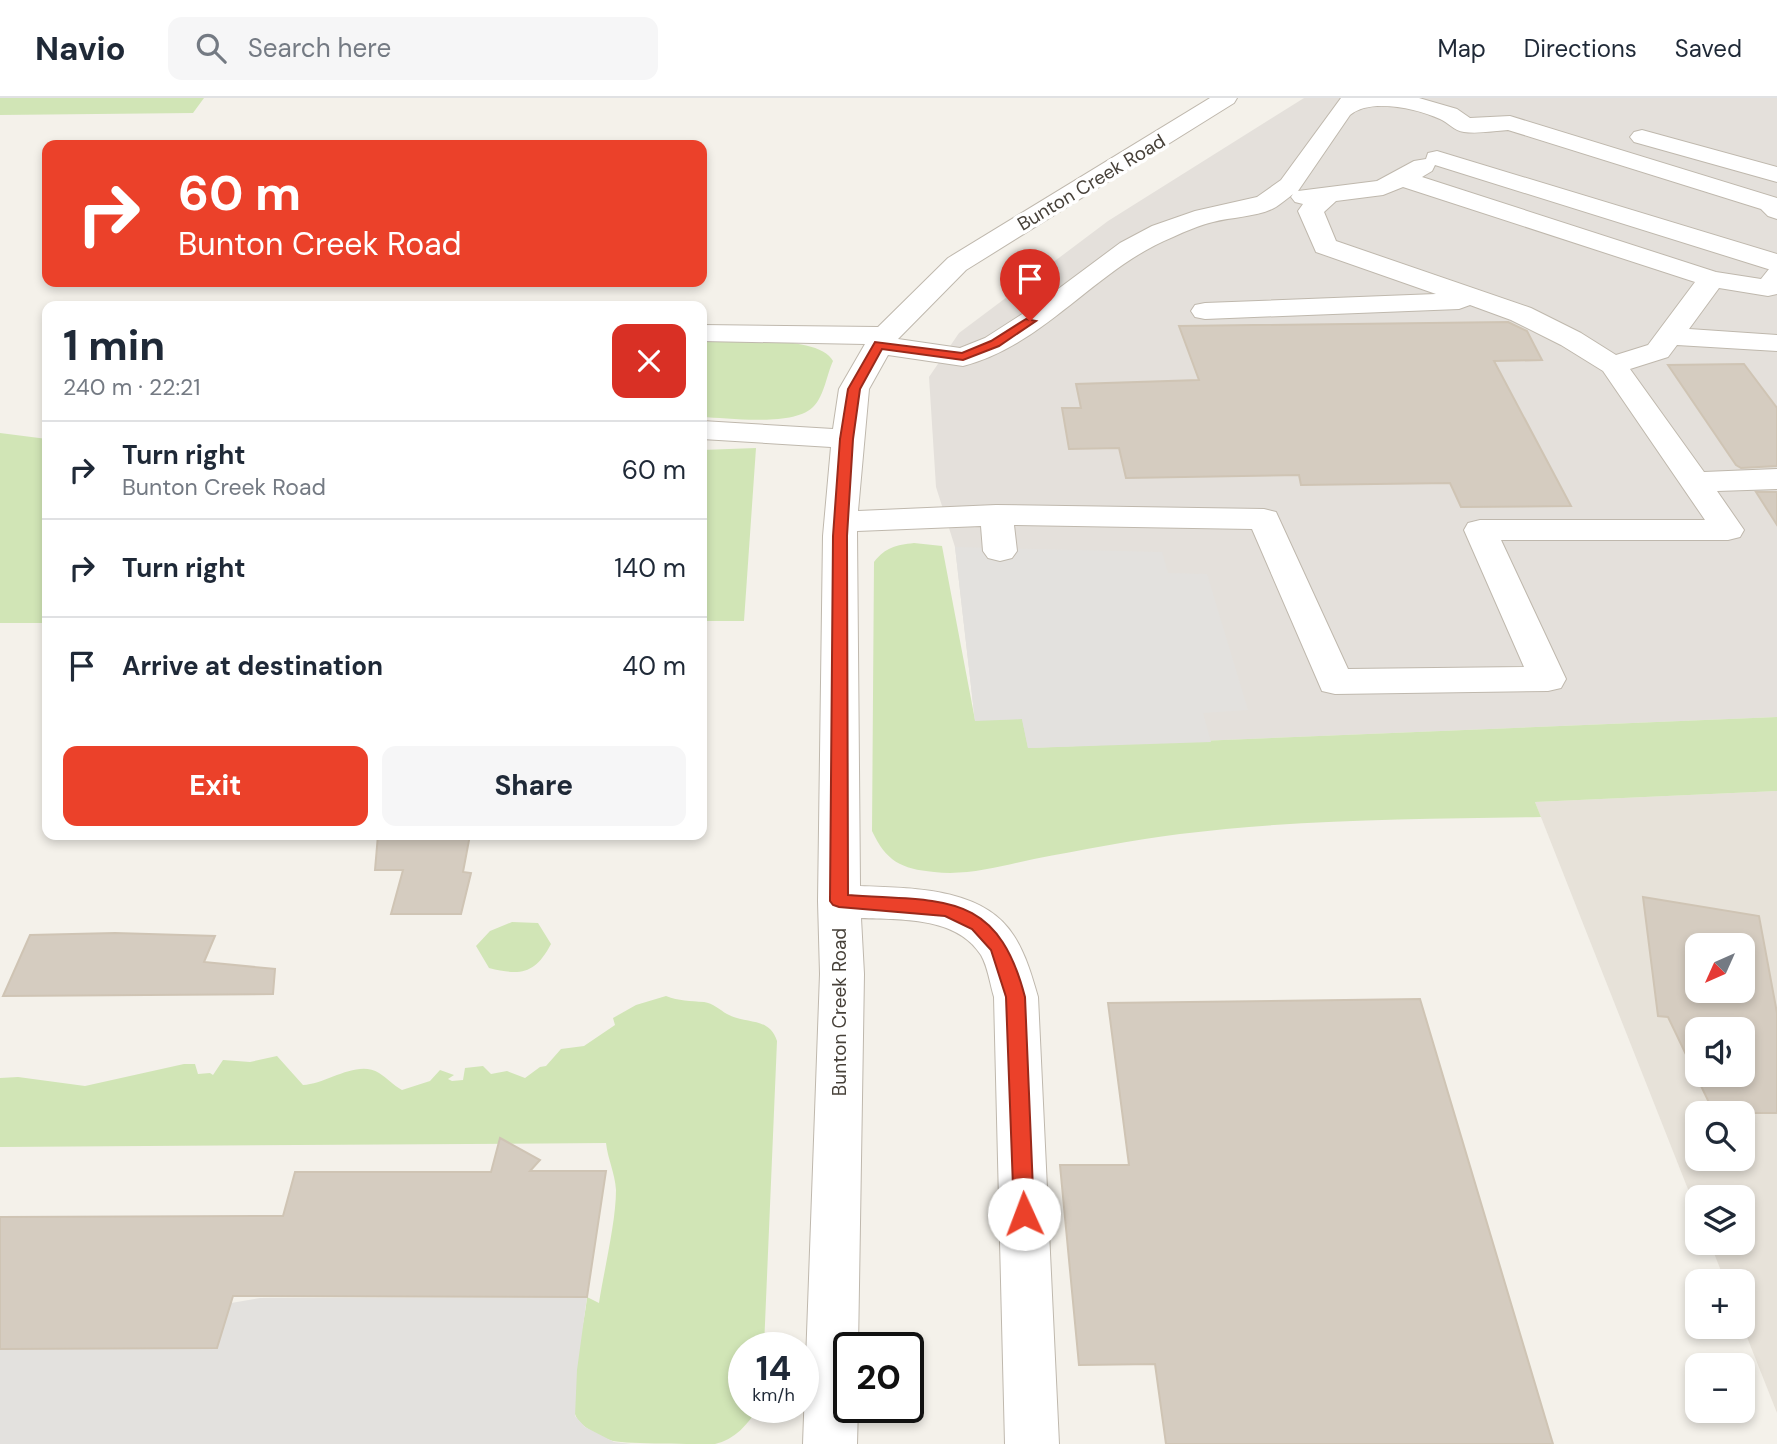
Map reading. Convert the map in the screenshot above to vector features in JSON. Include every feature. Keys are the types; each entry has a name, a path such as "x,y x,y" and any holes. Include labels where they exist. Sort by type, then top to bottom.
{"street":[{"name":"Bunton Creek Road","path":"830,1444 842,974 839,901 841,522 847,439 854,389 882,340 957,264 1226,98"},
{"path":"1265,203 1290,185 1350,101 1397,99 1449,114 1463,130 1501,147"},
{"path":"1510,123 1523,105 1562,116"},
{"path":"1463,130 1510,123 1770,204 1777,211"},
{"path":"707,332 882,340 963,357 995,344 1129,249 1161,232 1205,216 1265,203 1383,188 1457,144 1463,130"},
{"path":"1614,130 1777,175"},
{"path":"1437,158 1777,263"},
{"path":"1401,178 1712,279 1768,288 1777,275"},
{"path":"841,522 996,516 1264,519 1335,682 1548,679 1480,530 1728,530 1613,365 1534,320 1325,246 1311,211 1329,194"},
{"path":"1724,215 1777,230"},
{"path":"1613,365 1658,351 1712,279"},
{"path":"1205,311 1482,300"},
{"path":"1670,336 1776,343"},
{"path":"707,430 847,439"},
{"path":"1695,482 1777,479"},
{"path":"996,516 1000,551"},
{"path":"839,901 947,909 979,924 998,946 1010,974 1016,997 1032,1444"}],"shaded area":[{"path":"1304,98 1777,98 1777,717 1028,748 975,721 955,547 936,487 929,377 959,333 1108,221"},
{"path":"955,547 1162,552 1168,573 1207,574 1248,710 1203,713 1211,742 1028,748 1022,719 975,721"},
{"path":"1777,791 1777,1413 1748,1339 1755,1339 1755,1269 1720,1269 1715,1255 1755,1255 1755,1185 1686,1185 1535,802"},
{"path":"587,1297 577,1370 575,1416 585,1427 614,1442 631,1444 0,1444 0,1349 217,1348 231,1303 260,1298"}],"green space":[{"path":"0,98 204,98 193,113 0,115"},
{"path":"707,341 793,343 824,352 833,361 814,406 793,417 761,420 707,417"},
{"path":"0,433 42,438 42,623 0,623"},
{"path":"756,448 744,621 707,621 707,450"},
{"path":"914,543 942,546 975,720 1022,719 1028,748 1777,717 1777,791 1535,802 1541,817 1360,821 1225,829 1125,842 972,871 947,873 912,869 889,856 872,831 874,562 892,548"},
{"path":"512,922 538,923 551,944 539,962 526,970 510,972 489,968 476,946 490,931"},
{"path":"666,996 707,1003 734,1017 763,1024 777,1041 765,1332 728,1332 728,1423 746,1423 728,1439 715,1444 613,1441 586,1427 575,1414 574,1372 587,1297 599,1303 614,1217 616,1190 606,1143 0,1147 0,1078 18,1077 85,1086 184,1064 195,1064 198,1074 213,1075 223,1060 250,1062 277,1056 303,1085 361,1069 379,1073 402,1090 430,1081 440,1070 454,1075 448,1079 452,1081 463,1080 465,1068 483,1066 491,1074 507,1071 525,1078 540,1067 546,1066 561,1049 584,1046 615,1025 613,1018 636,1005"}],"building":[{"path":"1508,322 1527,331 1542,360 1494,361 1571,506 1461,507 1450,483 1301,485 1299,475 1126,478 1119,448 1069,449 1062,408 1081,408 1076,384 1199,380 1179,326"},
{"path":"1744,364 1777,408 1777,466 1741,468 1736,465 1668,365"},
{"path":"1756,492 1777,492 1777,525"},
{"path":"378,840 469,840 463,872 471,873 461,914 391,914 403,870 375,870"},
{"path":"1643,897 1759,916 1777,1013 1777,1113 1755,1113 1755,1101 1708,1101 1702,1087 1755,1087 1755,1017 1685,1017 1685,1052 1668,1017 1658,1016"},
{"path":"115,933 215,936 204,962 275,969 273,994 3,996 30,935"},
{"path":"1420,999 1553,1444 1166,1444 1155,1364 1079,1365 1060,1165 1129,1165 1108,1003"},
{"path":"500,1138 540,1160 530,1171 606,1171 587,1297 233,1296 217,1348 0,1349 0,1217 283,1216 295,1172 491,1172"}],"route":[{"path":"1024,1214 1016,997 998,946 979,924 947,909 839,901 840,536 847,439 854,389 879,345 963,357 995,344 1030,321"}]}
